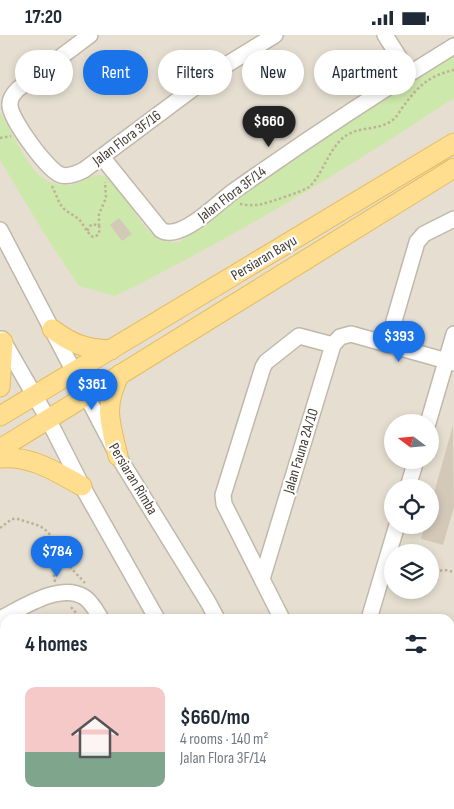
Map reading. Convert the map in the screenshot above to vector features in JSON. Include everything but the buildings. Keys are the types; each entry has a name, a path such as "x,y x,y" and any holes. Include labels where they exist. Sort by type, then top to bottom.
{"main road":[{"name":"Persiaran Bayu","path":"0,416 454,143"},
{"name":"Persiaran Bayu","path":"0,449 454,168"},
{"path":"52,329 80,346 111,350"},
{"path":"0,387 2,339"},
{"path":"118,456 110,420 109,403 112,389 121,373"},
{"path":"0,457 37,462 82,486"}],"street":[{"name":"Jalan Flora 3F/16","path":"90,35 18,89 12,96 9,105 12,115 46,163 57,172 66,175 84,170 105,160 218,70 275,35"},
{"path":"385,35 394,50"},
{"name":"Jalan Flora 3F/14","path":"416,69 454,46"},
{"name":"Jalan Flora 3F/14","path":"105,160 158,226 165,233 174,233 183,230 301,144 376,95"},
{"path":"394,321 417,242 424,235 454,219"},
{"name":"Persiaran Rimba","path":"0,230 118,456 213,614"},
{"path":"280,614 224,504 223,495 266,362 299,336 332,345 340,337 352,334 450,362"},
{"path":"431,414 450,362 454,334"},
{"path":"2,339 35,395 82,486 154,614"},
{"name":"Jalan Fauna 2A/10","path":"262,579 332,345"},
{"path":"370,614 394,534"},
{"path":"10,614 57,593 67,593 78,594 85,598 91,603 98,614"}],"path":[{"path":"221,201 244,205 263,204 308,188 330,153 346,135 388,123 394,119 427,81 434,76 454,70"},
{"path":"46,163 50,182 57,200 65,210 79,219 90,235 95,237 99,232 97,219 106,198 105,160"},
{"path":"87,231 90,225 99,226"},
{"path":"0,528 12,519 40,526 48,532 71,568 91,590"},
{"path":"439,571 454,572"}],"shaded area":[{"path":"0,35 454,35 454,614 0,614"}],"green space":[{"path":"454,52 454,98 288,202 202,251 115,296 79,286 42,230 0,160 0,112 26,159 44,179 57,184 67,185 75,184 90,177 105,176 119,188 147,230 167,242 180,242 258,183 386,95 416,95 416,76"}]}
